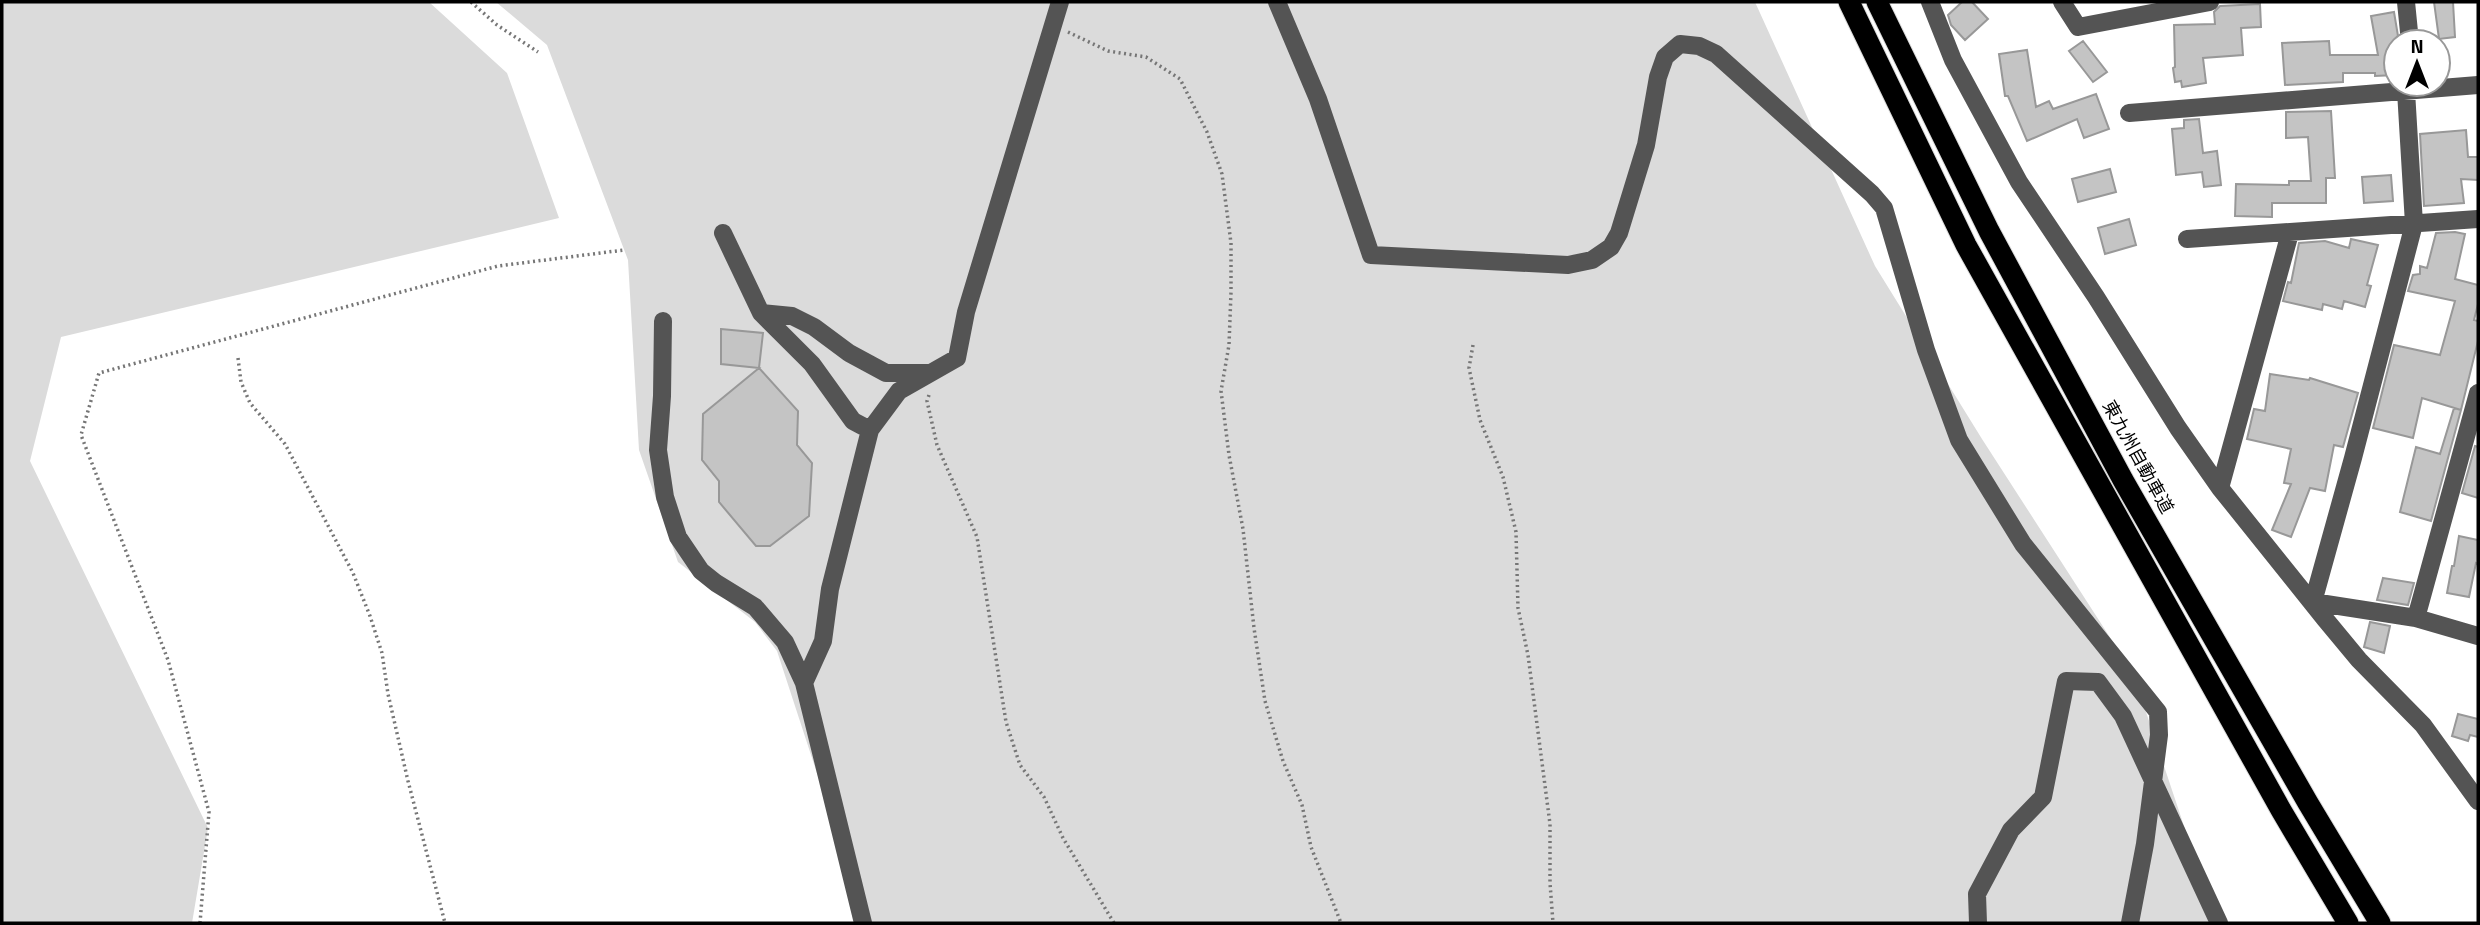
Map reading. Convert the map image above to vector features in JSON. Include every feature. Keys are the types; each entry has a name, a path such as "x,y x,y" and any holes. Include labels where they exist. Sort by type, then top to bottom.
{"highway":[{"path":"1849,2 1966,245 2281,810 2348,923"},
{"name":"東九州自動車道","path":"1877,2 1989,231 2123,480 2380,923"}],"street":[{"path":"804,683 823,641 830,589 870,430 899,391 957,358 966,312 1060,2"},
{"path":"1277,2 1318,99 1371,254 1568,265 1592,260 1611,247 1619,233 1646,145 1658,77 1665,57 1680,44 1699,46 1716,54 1872,194 1884,208 1926,350 1959,440 2023,544 2158,712 2159,735 2145,844 2130,923"},
{"path":"1930,2 1953,60 2019,182 2071,257 2178,428 2220,488 2359,660 2423,725 2478,800"},
{"path":"2062,2 2078,27 2210,2"},
{"path":"2406,2 2409,28"},
{"path":"2452,87 2478,85"},
{"path":"2129,113 2382,91"},
{"path":"2312,602 2414,224 2411,98"},
{"path":"2187,239 2478,219"},
{"path":"723,233 761,313 812,363 853,421 870,430"},
{"path":"2220,488 2290,233"},
{"path":"761,313 792,316 886,373 934,373"},
{"path":"663,321 663,396 658,450 664,497 678,537 701,571 755,607 785,642 804,683 863,923"},
{"path":"2416,618 2478,393"},
{"path":"2312,602 2416,618 2478,636"},
{"path":"1978,923 1978,894 2011,830 2043,797 2066,681 2098,682 2123,716 2219,923"}],"path":[{"path":"471,2 497,25 538,52"},
{"path":"1053,25 1108,51 1146,57 1180,79 1208,132 1222,174 1231,243 1231,292 1228,345 1221,391 1228,454 1243,529 1265,701 1283,761 1302,805 1311,847 1341,923"},
{"path":"200,923 209,812 167,660 81,435 99,373 498,266 624,250"},
{"path":"1473,345 1469,368 1480,420 1503,478 1516,532 1518,608 1528,654 1550,824 1553,923"},
{"path":"238,358 241,382 250,403 285,444 353,573 370,616 382,653 388,694 408,781 445,923"},
{"path":"934,373 927,401 937,445 977,537 1006,722 1020,765 1044,797 1063,838 1114,923"}],"shaded area":[{"path":"2,2 429,2 507,73 559,218 61,337 30,461 208,828 192,923 2,923"},
{"path":"496,2 1755,2 1875,266 1982,439 2133,673 2211,907 2223,923 866,923 777,651 755,622 678,562 639,450 628,260 547,45"}],"building":[{"path":"1962,2 1972,2 1988,19 1965,40 1951,25 1948,15"},
{"path":"2434,2 2453,2 2455,37 2452,37 2452,28 2438,28"},
{"path":"2260,4 2261,27 2241,28 2243,55 2203,58 2206,83 2182,87 2181,81 2175,82 2174,25 2215,24 2214,12 2220,6"},
{"path":"2394,12 2397,28 2382,28 2382,76 2375,76 2375,73 2343,73 2343,82 2285,85 2282,43 2329,41 2330,55 2378,55 2371,16"},
{"path":"2083,41 2107,72 2093,82 2069,51"},
{"path":"2027,50 2036,107 2049,101 2053,109 2096,94 2109,129 2084,138 2077,119 2027,141 2008,96 2005,96 1999,54"},
{"path":"2331,111 2335,178 2326,178 2326,203 2272,203 2272,217 2235,216 2236,184 2289,185 2289,181 2311,181 2308,137 2286,138 2286,112"},
{"path":"2199,119 2203,153 2217,151 2221,185 2204,187 2202,172 2176,175 2172,129 2184,128 2184,120"},
{"path":"2466,130 2468,157 2478,157 2478,180 2461,179 2464,203 2424,206 2420,134"},
{"path":"2110,169 2116,192 2078,202 2072,179"},
{"path":"2391,175 2393,201 2364,203 2362,177"},
{"path":"2129,219 2136,245 2105,254 2098,228"},
{"path":"2436,233 2465,234 2455,279 2478,285 2478,304 2474,320 2478,321 2478,341 2461,410 2422,398 2413,438 2373,428 2394,345 2440,355 2455,301 2408,291 2413,275 2420,274 2420,266 2427,268"},
{"path":"2351,239 2378,245 2367,285 2371,286 2365,307 2344,301 2342,309 2323,304 2322,310 2283,301 2288,282 2291,283 2299,243 2325,241 2349,248"},
{"path":"721,329 763,333 759,368 721,364"},
{"path":"759,368 798,411 797,445 812,463 809,516 770,546 756,546 719,502 719,481 702,460 703,414"},
{"path":"2270,374 2310,378 2358,393 2343,447 2334,445 2325,491 2310,488 2291,537 2272,530 2291,484 2284,483 2291,449 2247,439 2254,409 2265,411"},
{"path":"2454,408 2461,410 2431,521 2400,512 2416,447 2440,454"},
{"path":"2475,446 2478,447 2478,498 2462,493"},
{"path":"2459,536 2478,540 2478,564 2476,563 2469,597 2447,593"},
{"path":"2383,578 2414,583 2408,605 2377,600"},
{"path":"2370,622 2390,626 2384,653 2364,647"},
{"path":"2458,714 2478,719 2478,737 2470,735 2468,741 2452,736"}]}
